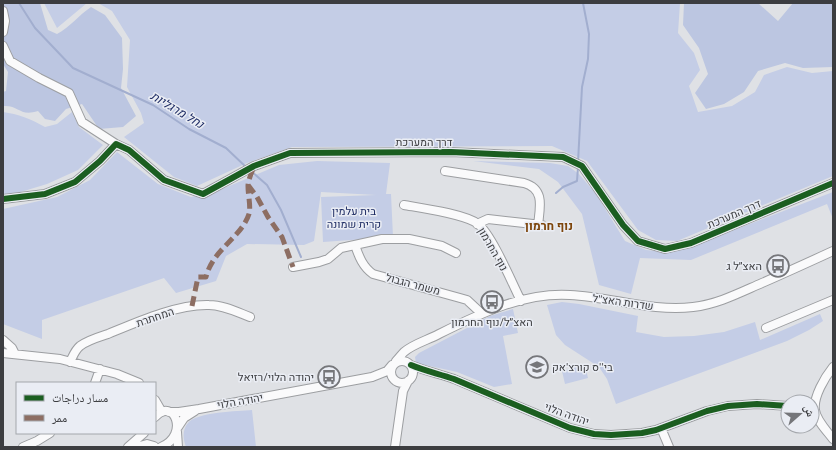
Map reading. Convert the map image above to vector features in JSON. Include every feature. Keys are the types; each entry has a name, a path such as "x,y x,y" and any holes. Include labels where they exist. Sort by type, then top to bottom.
{"street":[{"path":"3,11 5,21 3,32"},
{"name":"דרך המערכת","path":"3,46 10,61 69,93 82,122 116,144 129,150 164,180 203,194 254,166 290,153 451,152 563,157 582,166 623,225 638,241 665,249 691,243 833,183"},
{"path":"3,199 45,194 75,182 100,161 116,144"},
{"path":"445,171 524,183 532,185 536,190 540,198 540,225 488,219 478,224"},
{"name":"נוף החרמון","path":"404,205 462,217 478,224 484,230 492,244 521,301"},
{"path":"293,267 328,259 341,248 382,239 409,239 442,246 456,253"},
{"name":"משמר הגבול","path":"355,245 360,259 373,274 467,300 481,313"},
{"name":"שדרות האצ\"ל","path":"394,363 405,351 481,313 521,301 543,296 572,295 661,308 694,307 712,304 730,298 833,251"},
{"path":"766,328 833,300"},
{"name":"המחתרת","path":"70,362 76,351 90,341 133,324 176,310 192,306 220,306 250,317"},
{"path":"3,340 12,348 14,354"},
{"path":"395,447 404,387 413,373 407,356 412,347"},
{"path":"3,353 70,362 100,369 136,382"},
{"path":"402,400 395,380 390,372 394,363 402,360 410,364"},
{"name":"יהודה הלוי","path":"162,414 372,377 386,371 394,363"},
{"name":"יהודה הלוי","path":"410,364 423,370 454,379 570,428 594,434 611,435 642,433 661,428 708,411 728,406 757,404 780,405"},
{"path":"818,394 825,378 833,367"},
{"path":"95,382 100,369"},
{"name":"יהודה הלוי","path":"409,380 425,374 439,374"},
{"name":"יהודה הלוי","path":"372,377 395,380"},
{"path":"395,380 403,383 409,380"},
{"path":"156,402 162,414 174,415 177,419 178,447"},
{"name":"יהודה הלוי","path":"158,447 170,442 184,418 202,408"},
{"path":"820,421 833,439"},
{"path":"661,428 669,447"},
{"path":"23,447 48,434"},
{"path":"128,447 143,434"},
{"path":"147,434 149,441 158,447"},
{"path":"136,447 146,444 158,447"}],"green space":[{"path":"44,3 87,3 57,28"},
{"path":"98,3 680,3 678,33 694,53 700,70 689,86 698,112 732,106 755,92 764,75 787,67 812,73 833,71 833,176 677,241 656,240 638,230 587,161 552,146 292,147 247,163 197,186 174,177 124,137 144,123 141,113 127,87 130,40 112,11"},
{"path":"3,112 24,117 45,127 57,124 72,112 79,127 103,145 78,170 47,184 14,194 3,195"},
{"name":"בית עלמין קרית שמונה","path":"117,152 158,184 191,197 215,192 279,165 317,161 390,163 386,194 391,194 393,237 323,242 321,197 376,195 321,192 314,241 304,245 247,244 226,256 216,281 176,293 164,278 42,320 42,339 3,324 3,209 57,197 90,180"},
{"path":"473,161 550,163 568,166 579,174 596,194 625,241 646,250 666,252 687,248 833,192 833,219 827,204 691,260 640,258 631,294 599,285 582,214 558,182 539,169"},
{"path":"562,302 638,316 636,332 664,337 694,336 724,332 755,322 760,340 820,314 823,321 787,341 616,404 607,379 599,367 565,345 556,335 547,305"},
{"path":"513,309 518,333 503,336 512,384 494,387 457,372 416,363 415,357 419,353 490,316"},
{"path":"585,365 588,378 565,384 562,371"},
{"path":"252,410 256,447 186,447 184,432 188,423 193,419 209,414"}],"shaded area":[{"path":"3,3 40,3 48,30 57,34 91,7 105,15 122,38 123,69 121,88 136,116 123,127 99,129 82,104 66,109 55,121 45,119 38,111 27,113 13,107 3,106 3,92 6,91 8,72 3,64"},
{"path":"684,3 758,3 778,21 793,3 833,3 833,67 803,68 785,63 758,71 744,92 724,104 706,109 695,93 708,74 699,48 683,25"}],"waterway":[{"name":"נחל מרגליות","path":"19,3 35,28 73,68 153,105 189,129 226,148 247,168"},
{"path":"578,162 582,87 588,59 589,34 583,3"},
{"path":"556,193 563,187 577,181 578,167"},
{"name":"נחל מרגליות","path":"251,171 267,185 281,210 301,257"}],"marked path":[{"path":"192,306 198,277 206,277 215,259 240,230 249,214 248,184 254,166"},
{"path":"248,185 282,237 293,267"}],"cycle path":[{"path":"3,199 45,194 75,182 100,161 116,144 129,150 164,180 203,194 254,166 290,153 451,152 563,157 582,166 623,225 638,241 665,249 691,243 833,183"},
{"path":"411,365 454,379 570,428 594,434 611,435 642,433 656,430 707,411 728,406 757,404 780,405"}],"place":[{"name":"האצ״ל ג","path":"778,266"},
{"name":"האצ״ל/נוף החרמון","path":"492,302"},
{"name":"בי''ס קורצ'אק","path":"537,367"},
{"name":"יהודה הלוי/רזיאל","path":"329,377"}],"district":[{"name":"נוף חרמון","path":"549,226"}]}
